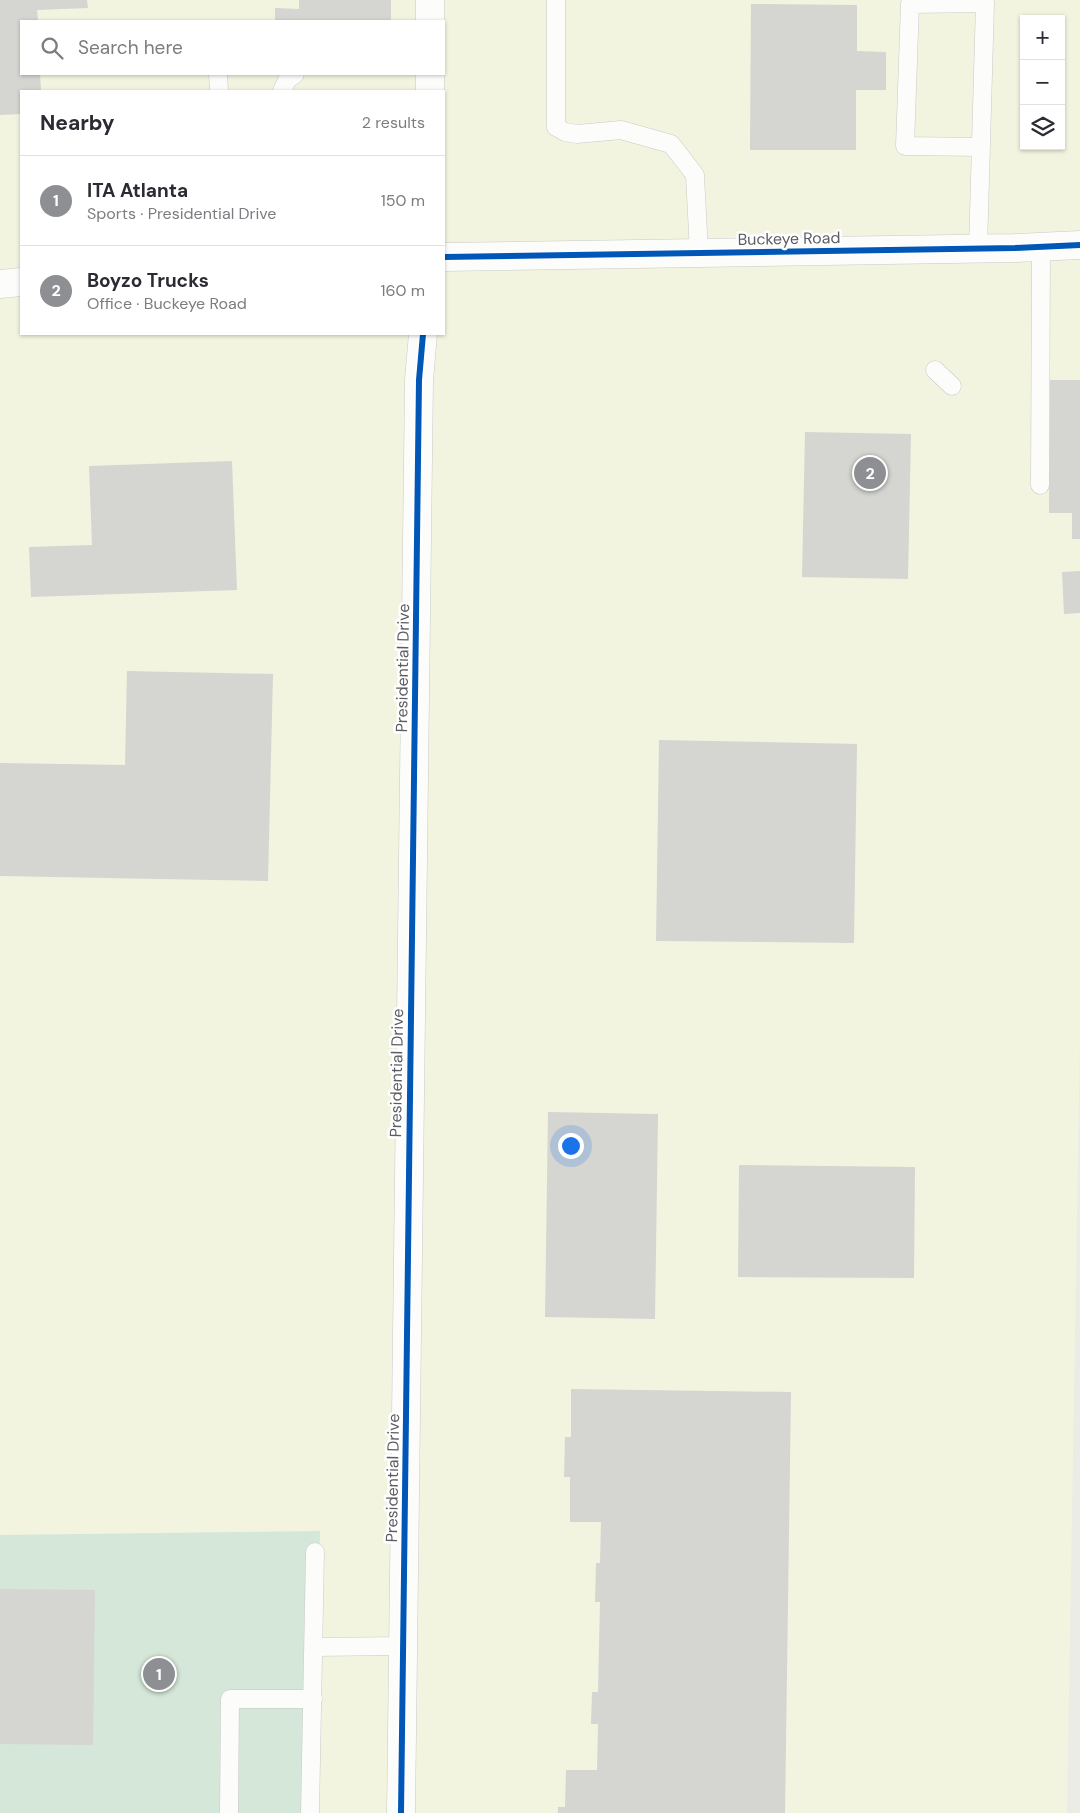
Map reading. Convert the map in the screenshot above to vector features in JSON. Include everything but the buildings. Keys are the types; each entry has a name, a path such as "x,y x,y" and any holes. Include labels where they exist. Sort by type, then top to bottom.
{"street":[{"path":"430,0 430,20"},
{"path":"430,75 430,90"},
{"name":"Buckeye Road","path":"445,257 978,249 1080,245"},
{"path":"0,284 20,282"},
{"name":"Presidential Drive","path":"401,1813 419,380 424,335"}],"lane":[{"path":"556,0 556,127 565,132 577,134 621,130 671,144 695,176 699,253"},
{"path":"978,249 986,2 910,4 905,146 981,148"},
{"path":"218,75 219,90"},
{"path":"282,90 287,80 294,75"},
{"path":"1040,485 1042,247"},
{"path":"935,370 952,386"},
{"path":"310,1813 315,1552"},
{"path":"314,1647 403,1646"},
{"path":"228,1813 230,1698 313,1699"}],"shaded area":[{"path":"0,0 1080,0 1080,1035 1067,1813 0,1813"},
{"path":"320,1531 315,1813 0,1813 0,1535"}],"cycle path":[{"path":"445,257 1015,248 1080,245"},
{"path":"401,1813 419,380 423,335"}],"place":[{"name":"Boyzo Trucks","path":"870,473"},
{"name":"ITA Atlanta","path":"159,1674"}]}
